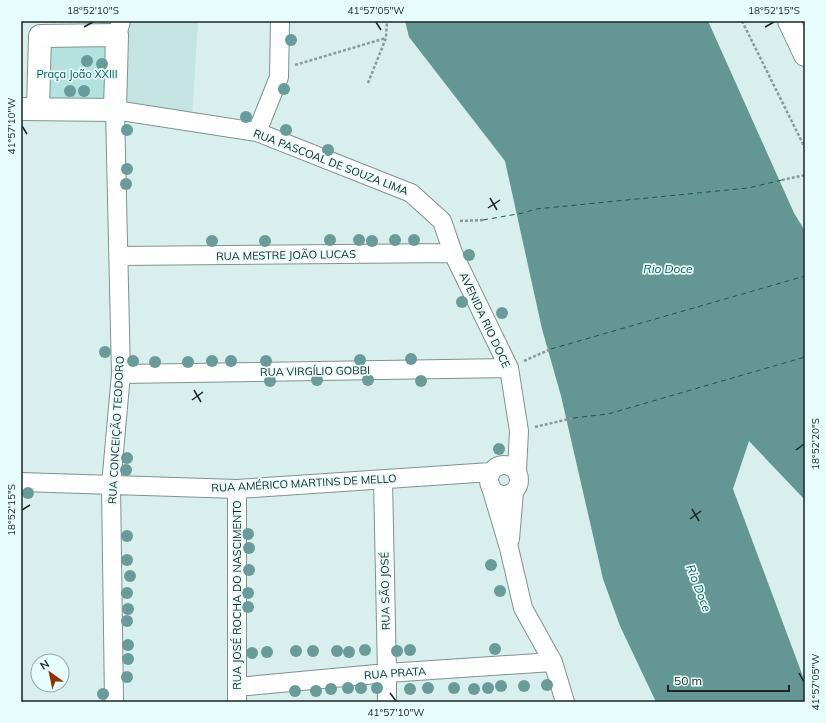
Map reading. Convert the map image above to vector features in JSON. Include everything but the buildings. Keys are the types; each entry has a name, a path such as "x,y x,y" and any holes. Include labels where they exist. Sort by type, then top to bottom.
{"street":[{"path":"257,132 279,77 280,21"},
{"path":"789,21 805,56"},
{"path":"41,28 119,28 115,110 29,109 30,78 41,28"},
{"name":"RUA PASCOAL DE SOUZA LIMA","path":"115,110 257,132 412,193 442,221"},
{"name":"RUA CONCEIÇÃO TEODORO","path":"114,702 111,485 121,374 115,110"},
{"name":"AVENIDA RIO DOCE","path":"442,221 453,253 509,368 519,431 516,470 520,481 514,492 509,548"},
{"name":"RUA MESTRE JOÃO LUCAS","path":"119,256 453,253"},
{"name":"RUA VIRGÍLIO GOBBI","path":"121,374 509,368"},
{"path":"514,492 509,495 497,493 492,490 490,478 495,468 500,465 506,464 512,466 516,470"},
{"name":"AVENIDA RIO DOCE","path":"490,478 523,608 553,662 565,702"},
{"name":"RUA AMÉRICO MARTINS DE MELLO","path":"21,482 237,489 383,480 490,478"},
{"name":"RUA SÃO JOSÉ","path":"383,480 387,702"},
{"name":"RUA JOSÉ ROCHA DO NASCIMENTO","path":"237,489 237,694"},
{"name":"RUA PRATA","path":"237,694 387,672 553,662"}],"path":[{"path":"368,83 386,38 387,21"},
{"path":"742,21 805,148"},
{"path":"279,69 386,38"},
{"path":"782,180 805,175"},
{"path":"442,221 483,220"},
{"path":"509,368 551,349"},
{"path":"519,431 573,418"}],"shaded area":[{"path":"130,21 198,21 192,117 123,109"}],"green space":[{"name":"Praça João XXIII","path":"47,43 108,44 107,105 46,105"}],"water":[{"name":"Rio Doce","path":"405,21 708,21 794,213 805,231 805,500 749,441 733,489 805,682 805,702 656,702 620,626 603,579 561,396 542,329 505,161 409,37"}],"ferry route":[{"path":"483,220 523,213 536,209 748,188 782,180"},
{"path":"551,349 805,276"},
{"path":"573,418 608,414 805,357"}]}
